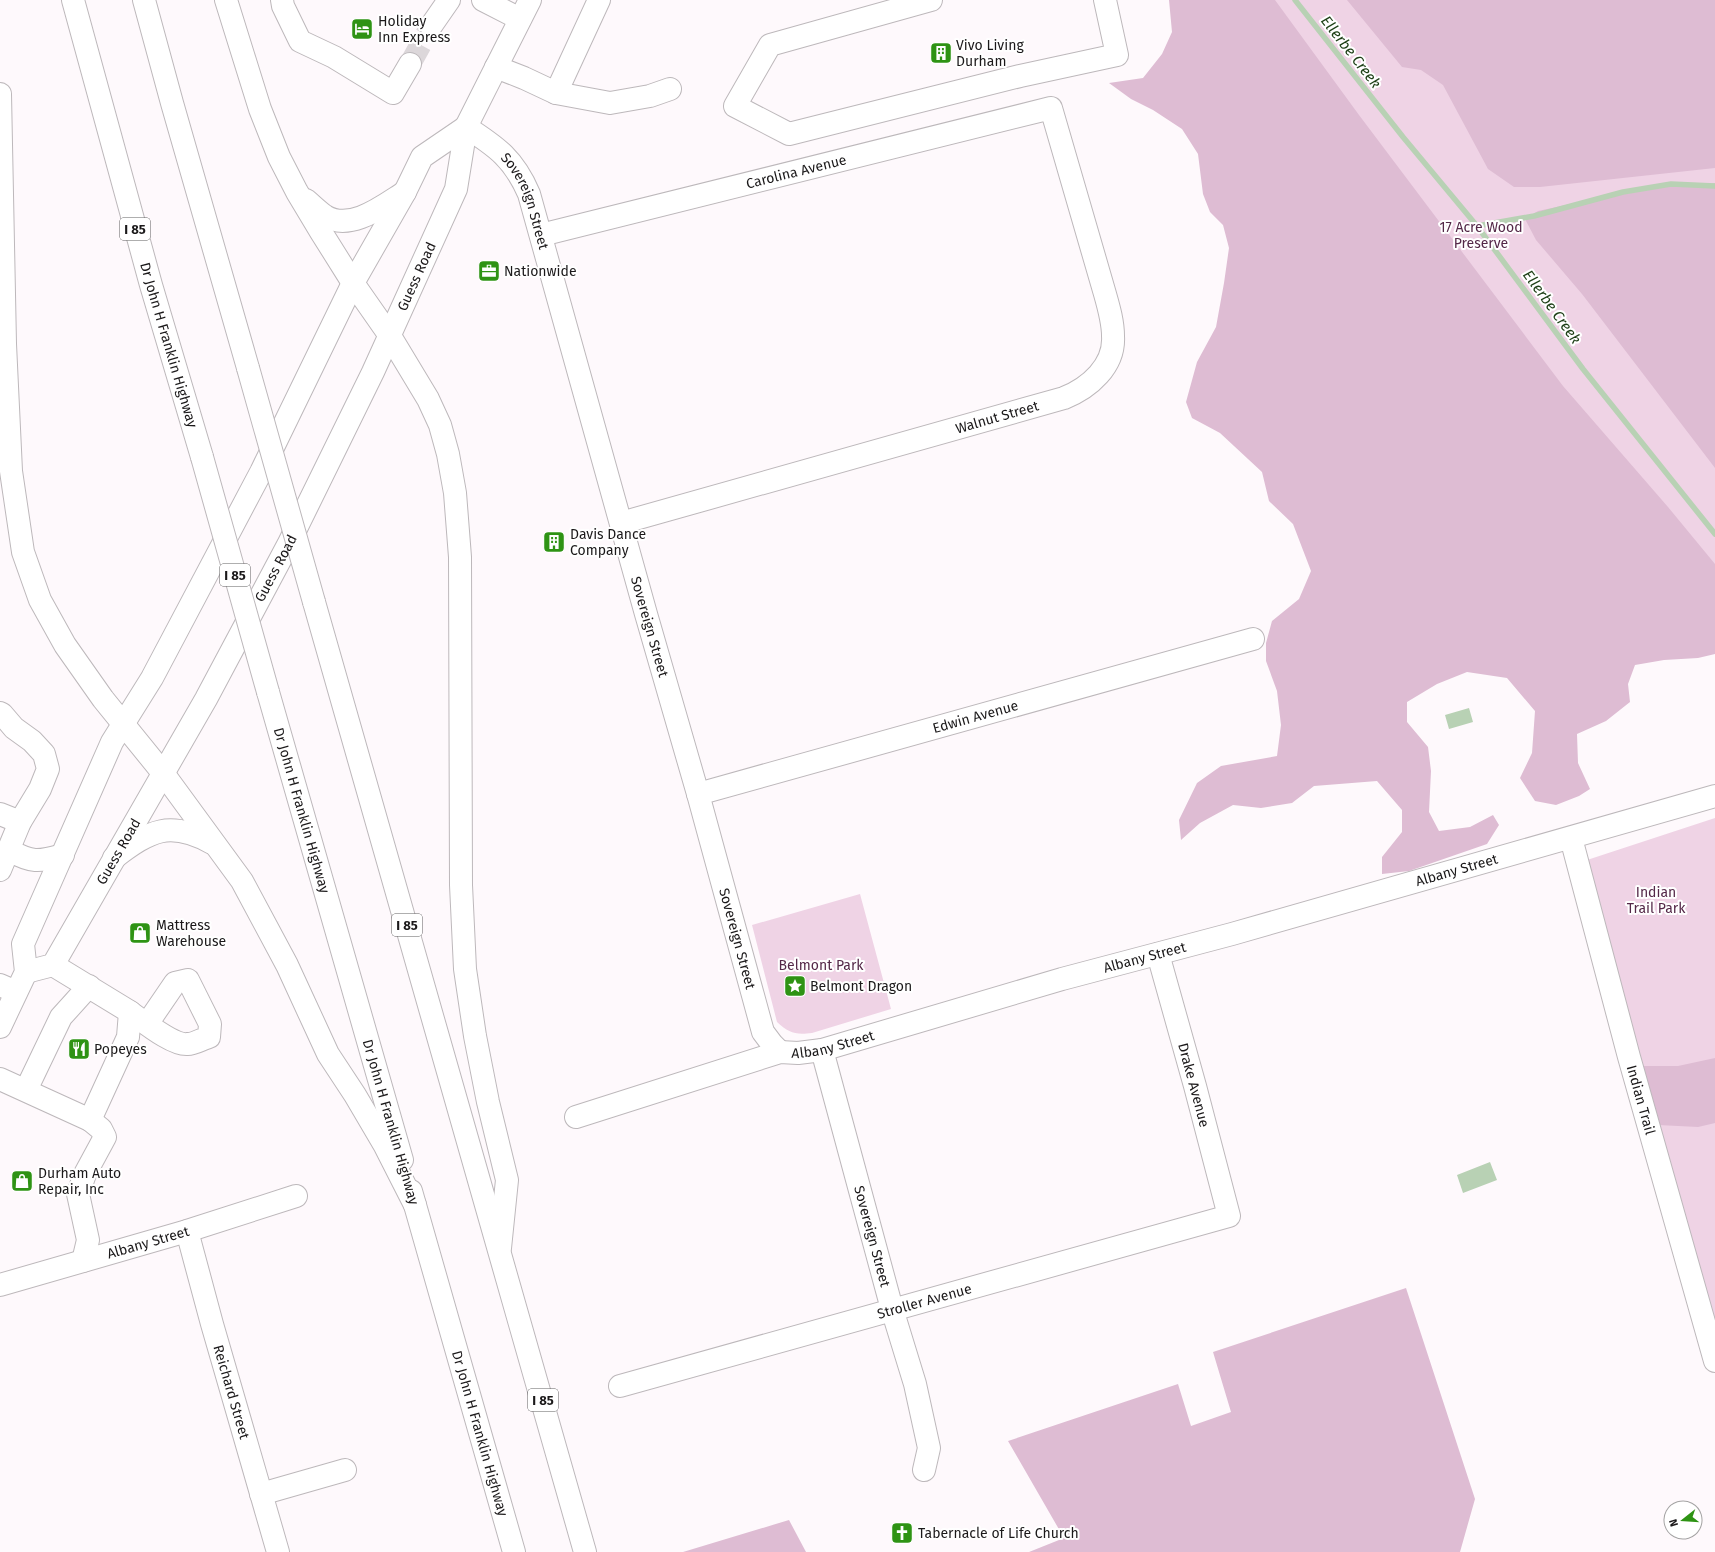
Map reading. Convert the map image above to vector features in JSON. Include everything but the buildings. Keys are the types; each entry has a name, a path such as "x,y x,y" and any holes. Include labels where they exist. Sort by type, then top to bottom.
{"main road":[{"name":"Dr John H Franklin Highway","path":"73,0 151,285 202,457 514,1552"},
{"name":"I 85","path":"144,0 314,602 586,1552"},
{"path":"226,0 260,109 279,157 297,192 353,283 390,336 428,399 440,425 448,454 455,493 460,557 461,885 465,969 475,1036 488,1102 507,1180 500,1248"},
{"path":"282,0 283,6 300,41 334,57 393,93 410,64"},
{"path":"431,26 449,0"},
{"path":"483,0 520,20"},
{"name":"Guess Road","path":"52,965 206,699 288,545 390,336 456,188 466,127 530,0"},
{"path":"556,92 599,0"},
{"path":"931,0 770,45 735,106 789,134 1020,76 1117,55 1105,0"},
{"path":"496,67 556,92 610,103 650,96 670,88"},
{"path":"0,94 8,420 11,471 23,552 40,600 53,625 99,693 163,774 242,881 287,964 328,1054 355,1095 385,1146 415,1205"},
{"name":"Carolina Avenue","path":"540,235 1051,108"},
{"name":"Walnut Street","path":"621,523 1064,398 1077,392 1093,381 1105,366 1111,354 1113,338 1112,320 1051,108"},
{"name":"Guess Road","path":"26,972 23,944 112,742 152,678 261,472 353,283 405,192 422,157 466,127"},
{"name":"Sovereign Street","path":"466,127 493,145 513,164 523,179 529,194 698,794 762,1032 780,1052"},
{"path":"297,192 326,216 338,221 356,219 371,214 405,192"},
{"name":"Edwin Avenue","path":"698,794 1253,639"},
{"path":"0,714 2,714 14,728 32,741 44,754 48,770 40,789 20,822 4,860 42,860 63,855"},
{"name":"Albany Street","path":"576,1117 780,1052 798,1053 822,1050 1062,979 1158,954 1715,796"},
{"path":"0,814 20,822"},
{"path":"114,858 143,838 166,830 182,830 197,835 215,844"},
{"name":"Indian Trail","path":"1571,838 1629,1057 1715,1361"},
{"name":"Drake Avenue","path":"1158,954 1229,1216"},
{"path":"0,1027 8,988 26,972 52,965 89,986 139,1018 128,1037 90,1120"},
{"path":"0,1272 85,1254 88,1240 78,1194 85,1174 105,1137 101,1129 90,1120 11,1084 61,1017 89,986"},
{"name":"Sovereign Street","path":"822,1050 892,1309 915,1384 929,1448 924,1470"},
{"name":"Albany Street","path":"0,1285 85,1254 187,1231 296,1196"},
{"name":"Stroller Avenue","path":"620,1386 1229,1216"},
{"name":"Reichard Street","path":"187,1231 278,1552"},
{"path":"261,1494 345,1470"}],"green space":[{"name":"17 Acre Wood Preserve","path":"1255,0 1715,0 1715,637"},
{"name":"Indian Trail Park","path":"1715,818 1715,1326 1584,861"},
{"name":"Belmont Park","path":"860,894 891,1009 812,1033 801,1034 785,1029 777,1022 752,925"}],"shaded area":[{"path":"1169,0 1275,0 1359,115 1563,386 1668,507 1715,564 1715,654 1698,658 1664,660 1635,665 1628,684 1630,702 1606,721 1577,734 1578,763 1590,789 1579,796 1556,805 1535,801 1520,778 1532,753 1535,711 1507,678 1467,672 1437,684 1407,702 1407,722 1428,747 1431,771 1429,812 1439,831 1470,827 1493,815 1499,825 1487,844 1409,871 1382,874 1382,857 1402,832 1402,810 1377,781 1314,786 1292,803 1261,808 1233,805 1200,823 1181,840 1179,820 1197,783 1221,766 1277,756 1281,725 1277,691 1266,661 1266,643 1272,621 1299,599 1311,571 1293,524 1269,501 1262,472 1220,433 1192,418 1186,402 1197,362 1216,327 1229,248 1223,225 1210,212 1203,194 1198,154 1182,129 1153,110 1131,99 1109,83 1143,78 1162,54 1172,32"},
{"path":"1347,0 1715,0 1715,168 1540,187 1514,187 1488,169 1443,85 1421,70 1402,67"},
{"path":"1715,183 1715,468 1582,294 1536,240 1525,219 1538,211 1589,200 1670,186"},
{"path":"1469,708 1473,722 1449,729 1445,715"},
{"path":"1715,1058 1715,1123 1698,1127 1658,1125 1638,1066 1678,1066"},
{"path":"1490,1162 1497,1180 1463,1193 1457,1175"},
{"path":"1406,1288 1475,1499 1460,1552 1029,1552 1064,1538 1008,1441 1178,1384 1191,1426 1231,1412 1213,1352"},
{"path":"789,1520 806,1552 683,1552"}],"waterway":[{"name":"Ellerbe Creek","path":"1295,0 1403,137 1477,226 1583,369 1715,534"},
{"path":"1477,226 1534,216 1623,192 1671,184 1715,186"}],"tunnel":[{"path":"410,64 431,26"}],"place":[{"name":"Holiday Inn Express","path":"362,29"},
{"name":"Vivo Living Durham","path":"941,53"},
{"name":"Nationwide","path":"489,271"},
{"name":"Davis Dance Company","path":"554,542"},
{"name":"Mattress Warehouse","path":"140,933"},
{"name":"Belmont Dragon","path":"795,986"},
{"name":"Popeyes","path":"79,1049"},
{"name":"Durham Auto Repair, Inc","path":"22,1181"},
{"name":"Tabernacle of Life Church","path":"902,1533"}]}
